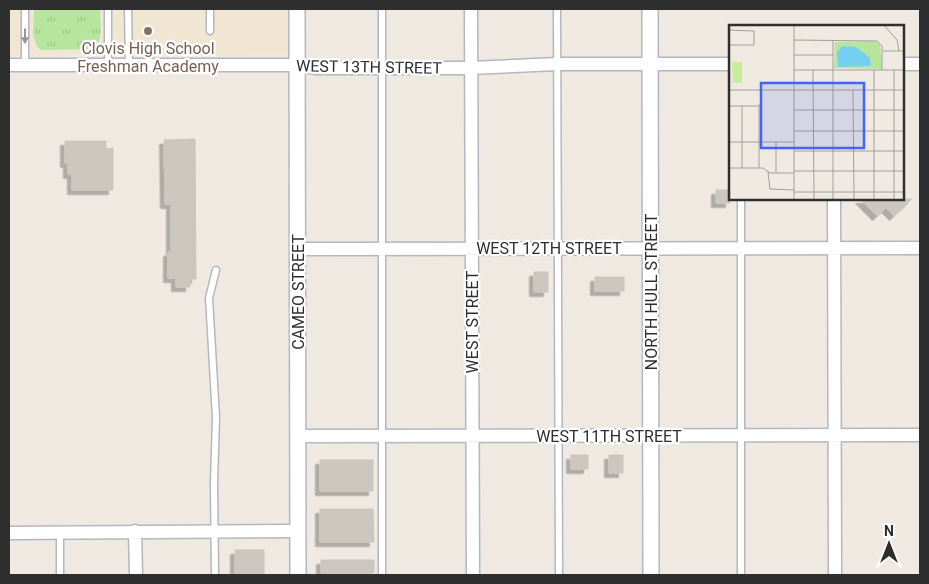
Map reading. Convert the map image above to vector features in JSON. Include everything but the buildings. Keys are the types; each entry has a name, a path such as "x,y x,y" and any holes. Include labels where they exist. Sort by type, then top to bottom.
{"street":[{"name":"CAMEO STREET","path":"297,9 298,575"},
{"name":"WEST STREET","path":"471,9 473,575"},
{"name":"NORTH HULL STREET","path":"650,9 651,575"},
{"name":"WEST 13TH STREET","path":"9,65 297,65 316,68 471,68 557,64 729,64"},
{"path":"904,64 920,64"},
{"path":"834,200 835,575"},
{"name":"WEST 12TH STREET","path":"298,249 920,248"},
{"name":"WEST 11TH STREET","path":"298,436 920,435"},
{"path":"136,531 136,575"},
{"path":"9,533 298,531"}],"lane":[{"path":"25,9 25,64"},
{"path":"108,9 108,64"},
{"path":"128,9 129,65"},
{"path":"210,9 210,31"},
{"path":"382,9 382,575"},
{"path":"557,9 558,575"},
{"path":"741,200 741,575"},
{"path":"215,575 214,483 216,417 209,298 216,270"},
{"path":"60,532 60,575"}],"shaded area":[{"name":"Clovis High School Freshman Academy","path":"9,9 288,9 288,54 9,55"}],"green space":[{"path":"34,9 100,9 101,30 97,45 94,49 41,50 34,37"}],"place":[{"name":"Clovis High School Freshman Academy","path":"148,31"}]}
